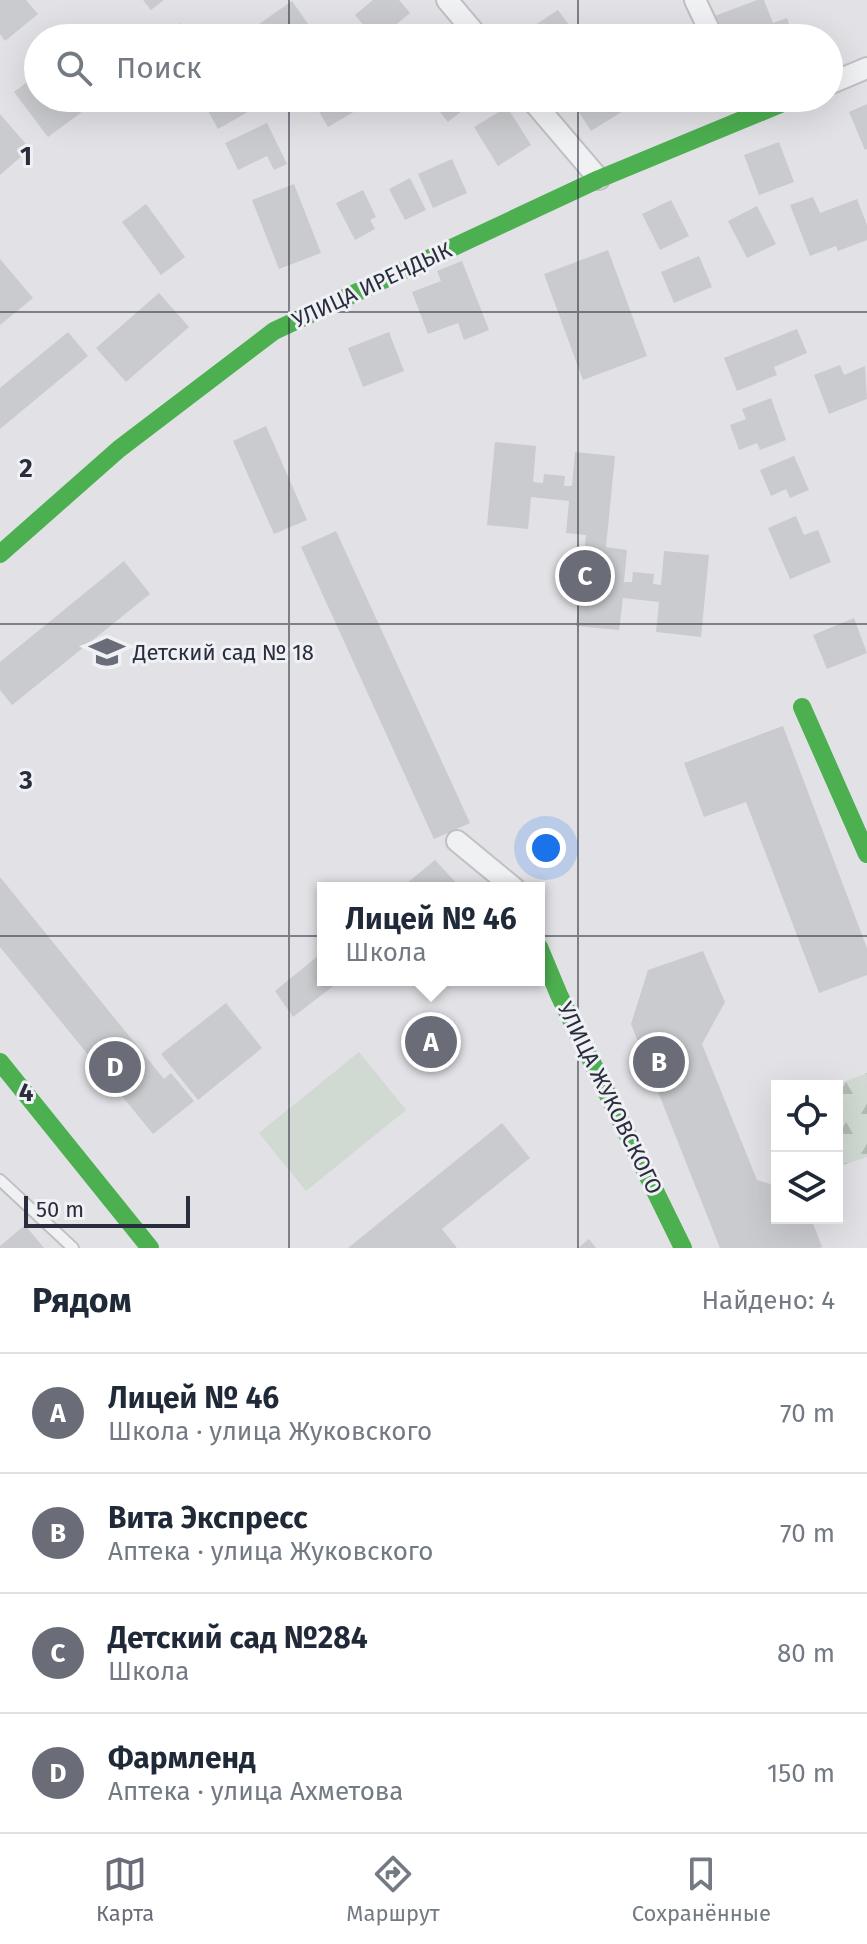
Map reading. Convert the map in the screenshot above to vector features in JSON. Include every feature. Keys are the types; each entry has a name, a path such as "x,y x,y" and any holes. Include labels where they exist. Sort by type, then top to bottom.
{"street":[{"path":"447,0 467,24"},
{"path":"695,0 706,24"},
{"path":"843,78 867,68"},
{"path":"542,112 599,179"},
{"path":"746,112 748,117"},
{"name":"УЛИЦА ИРЕНДЫК","path":"0,554 119,449 274,331 599,179 760,112"},
{"path":"802,707 867,854"},
{"path":"457,841 507,882"},
{"name":"УЛИЦА ЖУКОВСКОГО","path":"545,961 683,1248"},
{"path":"0,1062 142,1243"}],"lane":[{"path":"0,1180 73,1248"}],"green space":[{"path":"359,1052 406,1110 306,1191 259,1133"},
{"path":"867,1073 867,1157 843,1165 843,1152 843,1082"}],"building":[{"path":"0,0 26,0 38,14 5,41 0,34"},
{"path":"143,0 164,0 151,10"},
{"path":"373,0 399,0 410,13 397,24 362,24 355,15"},
{"path":"764,0 773,23 787,18 789,24 715,24 712,17"},
{"path":"292,1 308,24 259,24"},
{"path":"558,10 568,24 537,24"},
{"path":"24,84 24,105 14,92"},
{"path":"867,104 867,149 865,150 849,112"},
{"path":"29,112 82,112 48,137"},
{"path":"209,112 248,112 218,129"},
{"path":"319,112 354,112 328,127"},
{"path":"440,112 460,112 448,122"},
{"path":"499,112 510,112 531,145 498,166 474,127"},
{"path":"579,112 621,112 591,131"},
{"path":"0,114 30,149 0,175"},
{"path":"267,123 287,164 274,170 267,156 238,170 225,143"},
{"path":"779,142 794,182 759,195 744,155"},
{"path":"452,159 467,193 433,208 418,174"},
{"path":"410,178 426,210 405,220 389,189"},
{"path":"294,184 321,253 279,269 252,200"},
{"path":"363,190 376,217 370,220 375,229 355,240 336,203"},
{"path":"813,197 820,213 857,199 867,225 867,240 838,251 836,246 810,256 790,205"},
{"path":"671,200 689,236 660,250 642,214"},
{"path":"146,204 185,257 161,275 122,222"},
{"path":"757,206 776,244 747,258 728,221"},
{"path":"608,250 647,356 583,380 544,274"},
{"path":"699,256 712,287 674,303 661,272"},
{"path":"0,259 33,298 0,325"},
{"path":"462,261 489,330 464,340 458,323 428,334 412,292 441,281 437,271"},
{"path":"159,293 189,327 126,382 96,348"},
{"path":"797,329 807,353 774,367 777,375 737,391 724,358"},
{"path":"68,332 88,356 0,429 0,388"},
{"path":"389,332 404,371 363,387 348,348"},
{"path":"840,365 844,375 865,366 867,399 829,414 814,375"},
{"path":"771,398 786,440 760,450 757,443 739,450 730,425 746,419 742,409"},
{"path":"266,426 307,520 274,534 233,441"},
{"path":"495,442 536,446 533,482 543,483 544,474 565,476 564,486 572,486 575,452 615,456 606,547 627,550 624,582 632,582 633,572 654,574 653,584 661,585 664,551 709,555 701,637 656,632 659,602 623,598 619,630 576,626 586,535 566,533 569,501 531,497 528,529 487,525"},
{"path":"794,456 809,490 790,498 786,489 771,496 760,470"},
{"path":"796,516 804,535 818,530 831,562 790,579 768,528"},
{"path":"336,531 470,823 434,839 301,547"},
{"path":"124,561 150,594 12,705 0,690 0,662"},
{"path":"854,618 867,653 827,669 813,635"},
{"path":"783,726 867,948 867,975 819,993 746,802 704,817 684,763"},
{"path":"435,860 455,882 408,882"},
{"path":"0,877 164,1079 171,1073 194,1101 153,1134 0,947"},
{"path":"703,951 725,1002 702,1044 757,1180 771,1184 771,1224 813,1224 822,1247 720,1248 631,1024 648,970"},
{"path":"317,957 317,986 333,986 293,1017 275,991"},
{"path":"226,1003 262,1048 198,1100 161,1054"},
{"path":"502,1123 530,1158 442,1229 457,1248 348,1248"},
{"path":"25,1225 44,1248 0,1248 0,1246"},
{"path":"589,1239 596,1248 578,1248"}],"traffic: fast":[{"path":"0,554 119,449 274,331 599,179 761,112"},
{"path":"802,707 867,854"},
{"path":"545,961 683,1248"},
{"path":"0,1062 150,1248"}],"place":[{"name":"Детский сад №284","path":"585,576"},
{"name":"Детский сад № 18","path":"107,652"},
{"name":"Лицей № 46","path":"431,1042"},
{"name":"Вита Экспресс","path":"659,1062"},
{"name":"Фармленд","path":"115,1067"}]}
